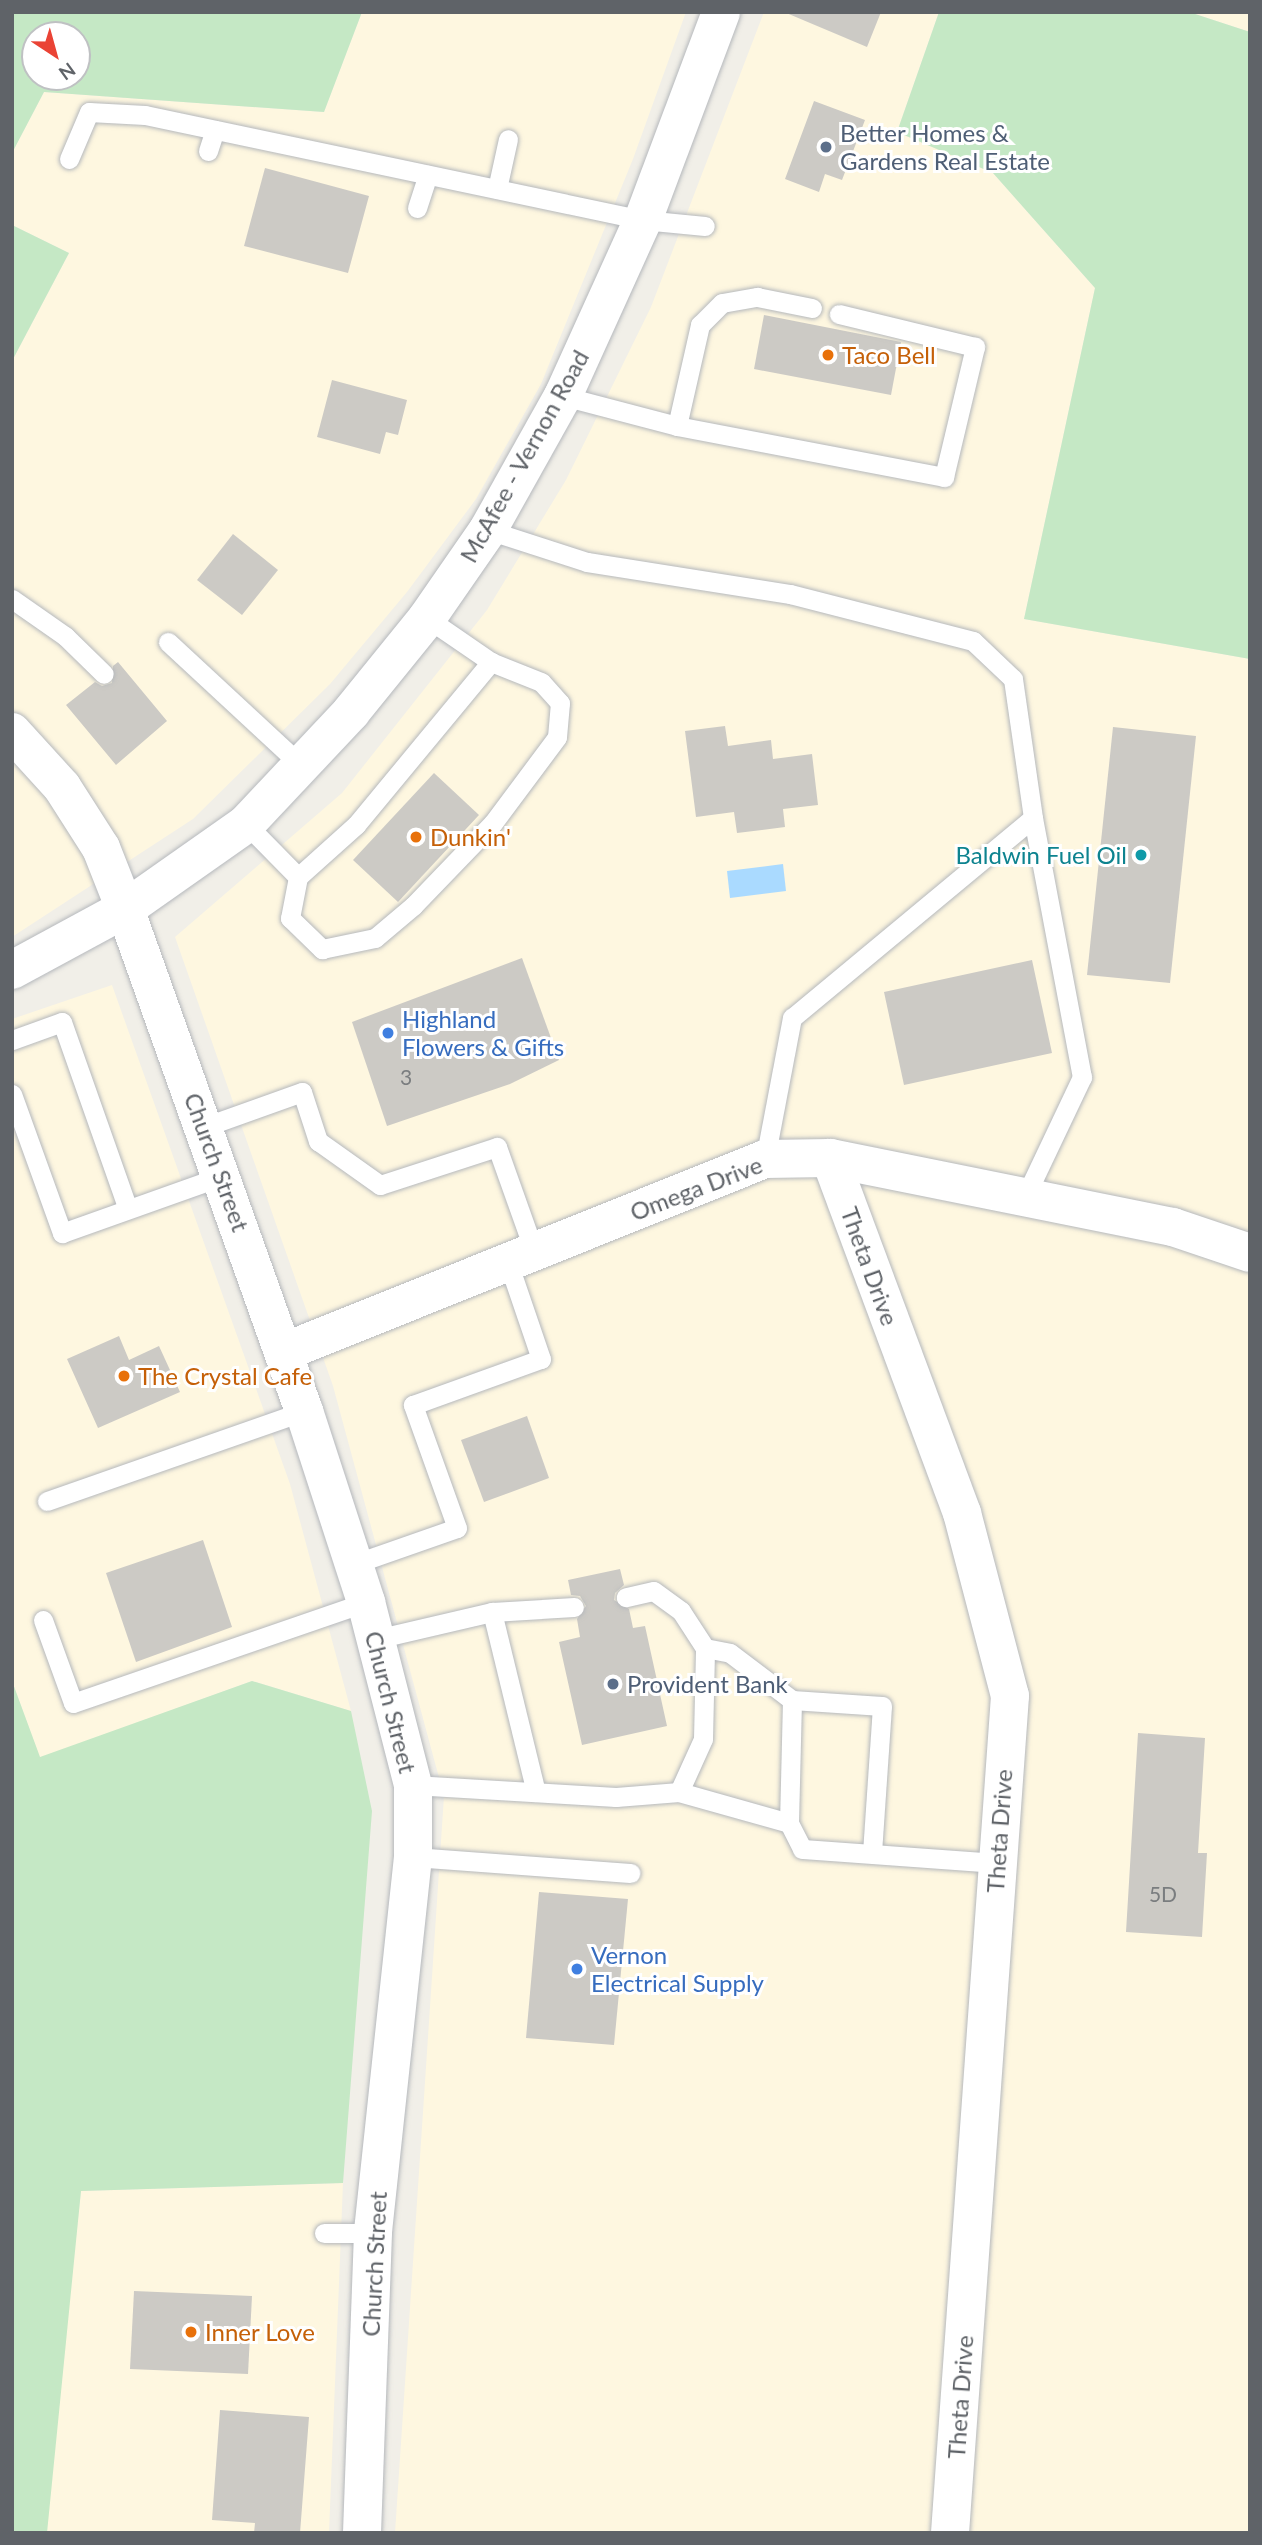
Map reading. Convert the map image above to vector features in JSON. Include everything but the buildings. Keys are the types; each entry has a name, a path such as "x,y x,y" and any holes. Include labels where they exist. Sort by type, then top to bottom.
{"street":[{"name":"McAfee - Vernon Road","path":"12,970 125,909 246,824 351,712 427,618 488,530 563,396 643,220 721,12"},
{"name":"Church Street","path":"12,732 62,787 101,848 125,909 304,1411 366,1602 412,1785 413,1857 373,2234 362,2533"},
{"name":"Omega Drive","path":"284,1352 765,1159 830,1158 1173,1227 1250,1253"},
{"name":"Theta Drive","path":"830,1158 962,1513 990,1606 1010,1696 950,2533"}],"lane":[{"path":"69,159 89,112 145,115 643,220 705,226"},
{"path":"208,151 215,130"},
{"path":"498,189 508,139"},
{"path":"417,208 428,175"},
{"path":"677,426 701,325 722,303 757,297 812,308"},
{"path":"563,396 677,426 944,477 975,347 839,314"},
{"path":"488,530 587,562 790,594 973,641 1013,679 1033,818 1082,1077 1025,1197"},
{"path":"12,599 65,636 104,674"},
{"path":"427,618 492,662 541,682 560,703 557,737 493,823 413,906 375,938 322,949 290,918 298,877 356,825 492,662"},
{"path":"168,642 301,765"},
{"path":"765,1159 792,1018 1033,818"},
{"path":"246,824 298,877"},
{"path":"12,1040 62,1022 128,1209"},
{"path":"204,1127 302,1092 317,1141 380,1185 497,1147 541,1359 413,1405 457,1528 354,1564"},
{"path":"12,1094 62,1233 222,1176"},
{"path":"47,1501 304,1411"},
{"path":"626,1597 653,1591 681,1611 705,1648 704,1740 679,1792"},
{"path":"43,1620 73,1703 366,1602"},
{"path":"376,1639 492,1612 574,1607"},
{"path":"492,1612 536,1792"},
{"path":"705,1648 730,1653 792,1700 882,1706 873,1853"},
{"path":"792,1700 789,1823 802,1849 996,1863"},
{"path":"412,1785 616,1797 679,1792 789,1823"},
{"path":"413,1857 630,1873"},
{"path":"324,2233 373,2234"}],"shaded area":[{"path":"362,12 686,12 633,159 541,384 476,499 407,592 330,684 193,819 12,937 12,361 69,253 12,225 12,153 44,92 324,112"},
{"path":"764,12 939,12 897,132 993,173 1095,288 1024,619 1250,659 1250,2533 395,2533 444,1796 333,1386 175,937 342,793 487,610 566,480 651,307"},
{"path":"1189,12 1250,12 1250,32"},
{"path":"112,985 290,1484 351,1711 252,1681 40,1758 12,1681 12,1019"},
{"path":"343,2183 329,2533 44,2533 81,2191"}],"green space":[{"path":"12,12 362,12 324,112 44,92 12,153"},
{"path":"939,12 1189,12 1250,32 1250,659 1024,619 1095,288 993,173 897,132"},
{"path":"12,225 69,253 12,361"},
{"path":"12,1681 40,1757 252,1681 351,1711 372,1811 343,2183 81,2191 47,2533 12,2533"}],"water":[{"path":"783,864 786,891 730,898 727,871"}],"place":[{"name":"Better Homes & Gardens Real Estate","path":"826,147"},
{"name":"Taco Bell","path":"828,355"},
{"name":"Dunkin'","path":"416,837"},
{"name":"Baldwin Fuel Oil","path":"1141,855"},
{"name":"Highland Flowers & Gifts","path":"388,1033"},
{"name":"The Crystal Cafe","path":"124,1376"},
{"name":"Provident Bank","path":"613,1684"},
{"name":"Vernon Electrical Supply","path":"577,1969"},
{"name":"Inner Love","path":"191,2332"}]}
